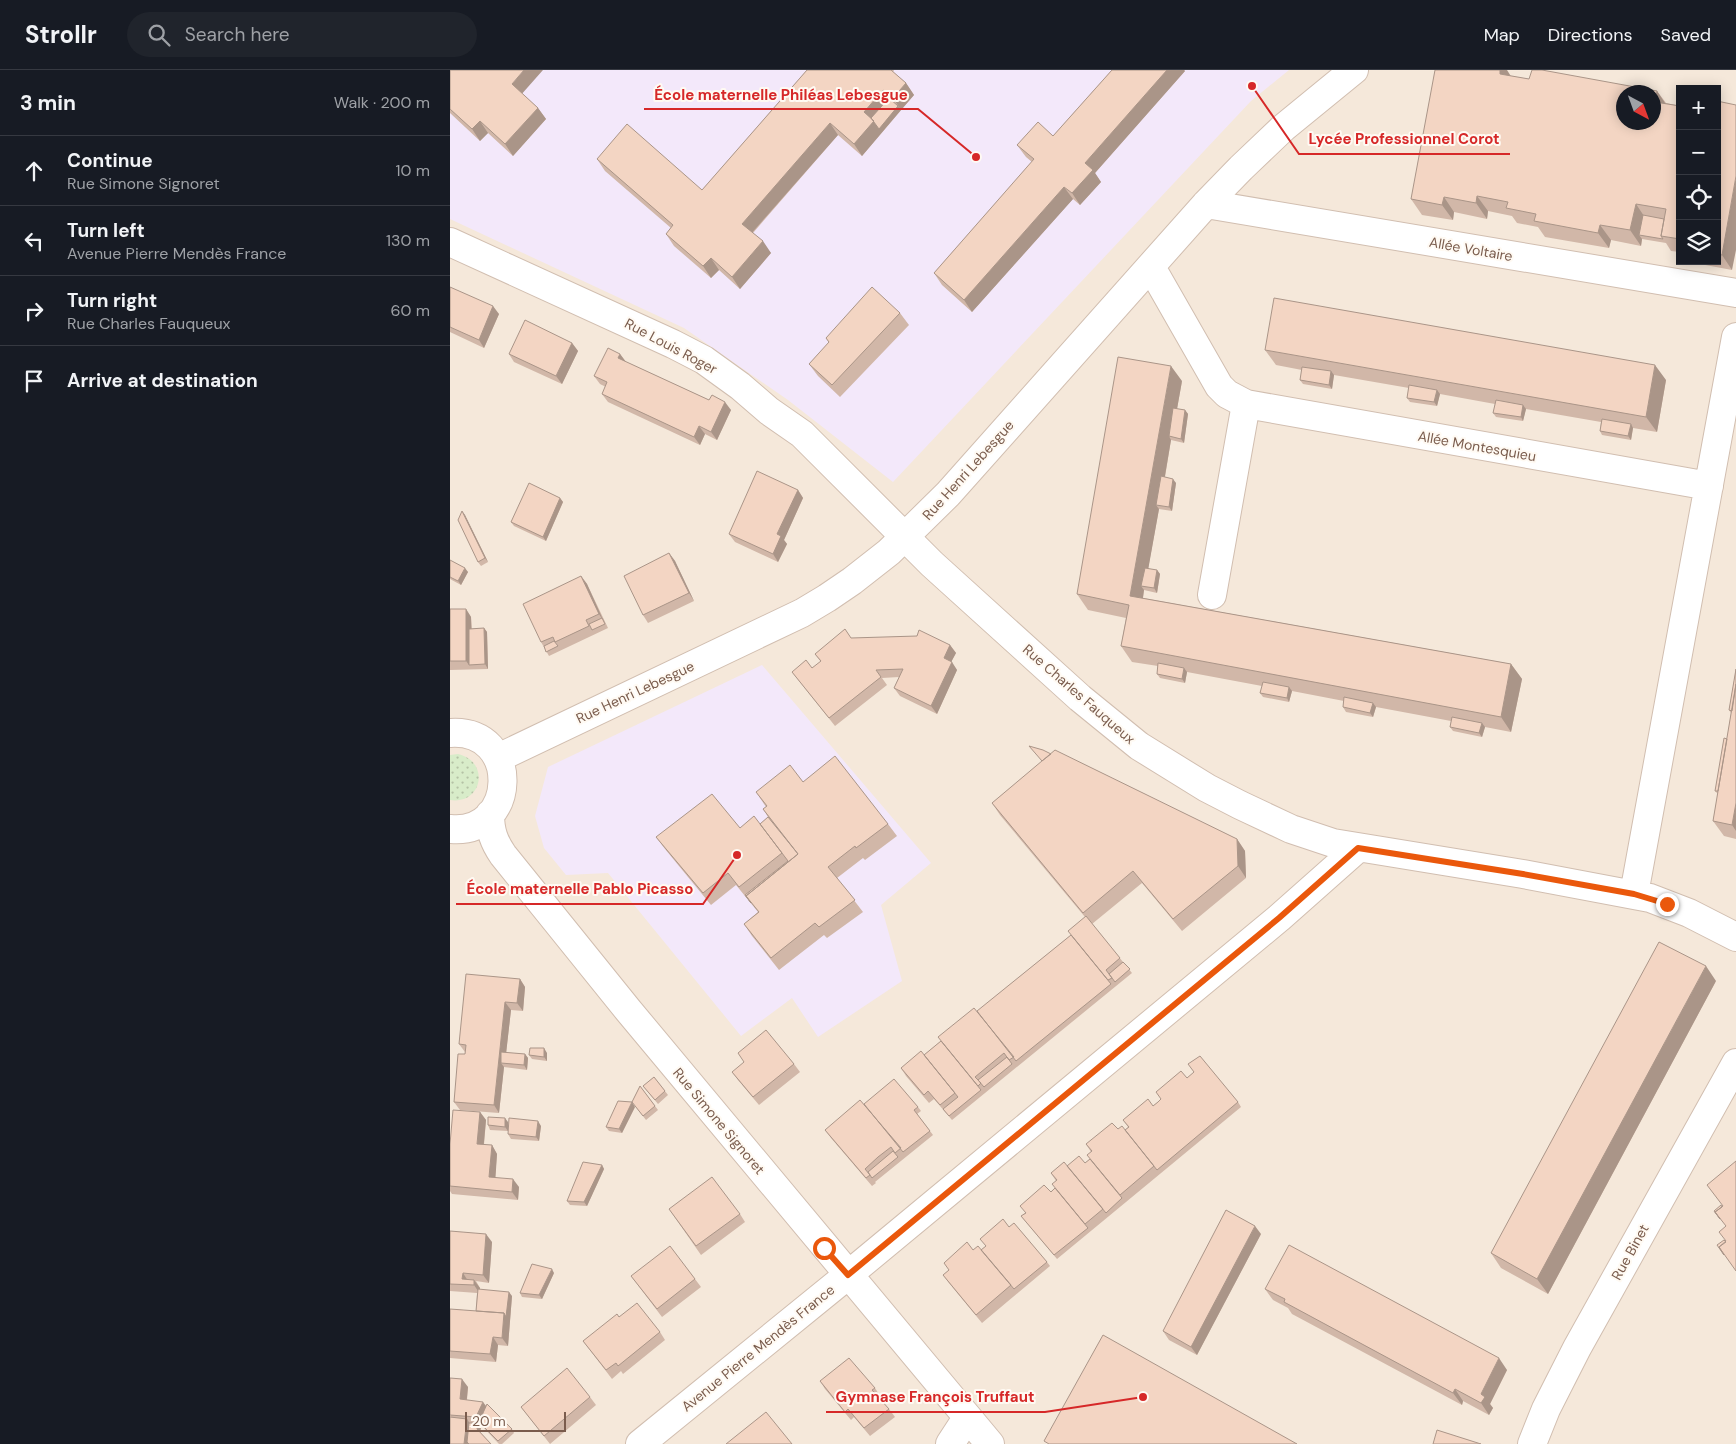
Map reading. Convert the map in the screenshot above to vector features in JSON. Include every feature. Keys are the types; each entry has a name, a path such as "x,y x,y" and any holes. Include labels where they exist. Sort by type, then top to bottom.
{"street":[{"name":"Rue Henri Lebesgue","path":"498,758 802,613 852,581 905,538 948,494 1206,204 1277,134 1354,70"},
{"name":"Allée Voltaire","path":"1206,204 1736,293"},
{"name":"Rue Louis Roger","path":"450,242 636,326 704,360 740,386 769,411 802,434 905,538"},
{"name":"Allée Montesquieu","path":"1150,267 1219,386 1227,394 1246,404 1709,486"},
{"path":"1634,894 1736,337"},
{"path":"1212,595 1246,404"},
{"name":"Rue Charles Fauqueux","path":"905,538 1080,698 1139,746 1207,788 1272,820 1312,837 1358,848 1634,894 1667,904 1736,938"},
{"path":"450,733 467,734 487,744 498,758 503,784 498,804 490,814 473,826 450,829"},
{"name":"Rue Simone Signoret","path":"490,814 491,832 503,855 628,1010 990,1444"},
{"name":"Avenue Pierre Mendès France","path":"640,1444 848,1275 1279,918 1358,848"},
{"name":"Rue Binet","path":"1532,1444 1546,1409 1577,1348 1736,1063"},
{"path":"950,1444 967,1418"}],"shaded area":[{"path":"450,70 1736,70 1736,1444 450,1444"},
{"path":"450,70 1289,70 1251,101 893,482 788,400 684,328 450,219"},
{"path":"762,665 931,863 881,905 902,981 818,1037 792,998 741,1036 608,873 566,875 544,848 535,816 548,767"}],"green space":[{"path":"458,754 468,758 475,765 478,773 478,782 475,790 469,796 461,800 450,800 450,755"}],"building":[{"path":"450,70 524,70 512,84 538,108 505,144 480,121 472,129 450,109"},
{"path":"807,70 891,70 906,83 893,98 883,90 864,112 874,121 854,144 830,123 742,224 763,241 732,277 711,258 703,266 666,234 673,225 597,159 627,124 702,190"},
{"path":"1112,70 1167,70 1085,163 1093,170 1072,193 1064,187 964,300 934,273 1034,159 1017,145 1038,122 1053,136"},
{"path":"1435,70 1500,70 1500,74 1529,79 1532,70 1542,70 1624,85 1616,85 1616,130 1661,130 1661,103 1676,105 1676,238 1661,236 1666,209 1636,204 1630,230 1600,225 1598,233 1534,221 1536,214 1506,208 1508,202 1477,196 1476,203 1444,197 1442,205 1411,199"},
{"path":"889,98 898,106 879,129 871,118"},
{"path":"1721,102 1736,105 1736,176 1722,255"},
{"path":"1643,215 1664,219 1661,236 1663,239 1639,235"},
{"path":"450,287 493,306 479,340 450,327"},
{"path":"872,287 900,313 832,385 809,364 829,342 826,338"},
{"path":"1274,298 1655,365 1646,417 1265,350"},
{"path":"525,320 572,343 556,376 509,354"},
{"path":"608,348 620,354 618,358 709,400 712,395 725,402 711,432 699,426 694,437 602,394 607,382 594,376"},
{"path":"1118,357 1171,366 1130,596 1511,664 1501,717 1121,646 1129,605 1077,594"},
{"path":"1302,367 1331,371 1329,385 1300,380"},
{"path":"1409,385 1437,390 1434,402 1407,398"},
{"path":"1496,400 1523,405 1521,417 1493,413"},
{"path":"1173,408 1185,410 1181,439 1169,436"},
{"path":"1602,419 1631,424 1628,436 1600,431"},
{"path":"757,471 798,490 777,534 781,536 773,554 729,534"},
{"path":"1161,476 1173,479 1169,507 1156,505"},
{"path":"529,483 560,498 543,537 511,522"},
{"path":"462,511 485,558 478,562 458,520"},
{"path":"669,553 689,593 643,615 624,576"},
{"path":"450,560 465,568 458,581 450,577"},
{"path":"1145,568 1157,570 1154,588 1141,586"},
{"path":"581,576 599,614 586,620 589,626 555,642 553,637 541,642 523,604"},
{"path":"450,609 466,609 466,661 450,661"},
{"path":"602,618 605,624 592,630 589,624"},
{"path":"484,628 485,664 469,665 469,629"},
{"path":"845,629 851,638 917,636 919,630 950,645 944,658 952,662 931,706 894,688 903,669 876,670 881,677 829,718 792,672 806,660 812,668 821,661 815,654"},
{"path":"554,641 558,646 546,652 544,646"},
{"path":"1158,663 1184,668 1182,679 1157,674"},
{"path":"1736,669 1736,684 1732,711 1729,710"},
{"path":"1263,682 1289,687 1287,698 1260,693"},
{"path":"1736,684 1736,803 1732,825 1713,821"},
{"path":"1344,697 1373,703 1370,713 1343,707"},
{"path":"1452,717 1482,723 1479,733 1450,727"},
{"path":"1724,738 1727,739 1718,791 1715,791"},
{"path":"1029,746 1043,750 1051,754 1042,761"},
{"path":"1055,750 1237,839 1238,866 1173,919 1133,871 1083,913 992,803"},
{"path":"835,756 888,824 828,867 855,900 819,927 815,923 771,958 744,924 759,912 746,896 798,854 763,809 767,806 756,792 790,765 803,782"},
{"path":"712,794 740,828 754,816 782,853 739,887 728,873 703,893 656,837"},
{"path":"768,817 798,854 746,896 751,903 745,895 788,861 760,824"},
{"path":"1086,916 1120,958 1106,970 1112,978 1108,980 1068,931"},
{"path":"1071,935 1111,984 1016,1061 977,1011"},
{"path":"1659,942 1706,966 1537,1279 1491,1253"},
{"path":"1123,962 1130,969 1115,982 1109,974"},
{"path":"466,974 520,979 517,1003 505,1002 494,1105 454,1102 458,1054 465,1054 466,1045 459,1044"},
{"path":"974,1008 1014,1057 1009,1060 1004,1053 975,1077 981,1083 978,1086 938,1037"},
{"path":"766,1030 794,1064 753,1097 732,1072 744,1062 738,1053"},
{"path":"941,1041 981,1090 949,1116 943,1109 958,1097 924,1055"},
{"path":"530,1048 544,1048 544,1057 529,1055"},
{"path":"921,1051 955,1093 940,1105 928,1091 924,1095 901,1068"},
{"path":"501,1052 525,1054 524,1065 501,1063"},
{"path":"1200,1056 1238,1102 1157,1170 1125,1130 1129,1127 1123,1120 1148,1099 1153,1106 1158,1102 1161,1099 1156,1092 1181,1071 1187,1078 1194,1072 1188,1064"},
{"path":"1007,1057 1012,1064 984,1087 978,1080"},
{"path":"654,1077 665,1091 655,1100 643,1086"},
{"path":"894,1079 918,1107 914,1110 930,1131 903,1152 864,1104"},
{"path":"640,1086 655,1106 643,1116 632,1102"},
{"path":"860,1100 901,1148 895,1153 891,1147 878,1157 865,1169 870,1175 866,1178 825,1130"},
{"path":"618,1101 632,1102 619,1129 606,1127"},
{"path":"453,1110 480,1112 477,1144 492,1145 489,1177 513,1179 512,1192 450,1186 450,1144"},
{"path":"488,1117 505,1118 505,1127 488,1125"},
{"path":"509,1118 538,1121 536,1137 508,1134"},
{"path":"1112,1123 1118,1129 1122,1126 1154,1166 1120,1195 1087,1155 1092,1151 1086,1144"},
{"path":"893,1151 898,1157 872,1178 868,1172"},
{"path":"1079,1156 1085,1163 1090,1159 1122,1198 1106,1213 1067,1166"},
{"path":"1736,1161 1736,1271 1719,1247 1726,1241 1719,1232 1726,1226 1715,1212 1723,1206 1707,1185"},
{"path":"583,1162 602,1165 584,1202 567,1201"},
{"path":"1064,1162 1103,1209 1085,1224 1052,1184 1057,1180 1051,1173"},
{"path":"712,1177 740,1214 696,1246 669,1209"},
{"path":"1044,1185 1051,1192 1055,1188 1088,1228 1054,1255 1021,1216 1026,1213 1020,1206"},
{"path":"1721,1205 1722,1207 1715,1212 1720,1219 1714,1211"},
{"path":"1226,1210 1255,1226 1191,1347 1163,1331"},
{"path":"1003,1219 1009,1227 1014,1223 1047,1262 1014,1289 981,1250 986,1246 980,1239"},
{"path":"450,1231 486,1234 483,1275 463,1273 462,1279 474,1280 474,1285 450,1284"},
{"path":"1724,1240 1726,1242 1719,1247 1724,1255 1717,1245"},
{"path":"967,1242 973,1250 978,1246 1011,1285 976,1315 943,1275 949,1270 944,1263"},
{"path":"1289,1245 1499,1358 1481,1394 1485,1397 1481,1403 1455,1389 1453,1393 1284,1302 1285,1299 1265,1289"},
{"path":"670,1246 695,1279 657,1309 631,1276"},
{"path":"532,1264 552,1269 539,1295 520,1293"},
{"path":"478,1289 509,1292 506,1317 504,1313 476,1311"},
{"path":"637,1303 660,1332 618,1366 616,1363 606,1370 583,1341 617,1314 619,1317"},
{"path":"450,1309 504,1313 502,1338 493,1337 490,1354 450,1351"},
{"path":"1103,1335 1297,1444 1049,1444 1044,1441"},
{"path":"849,1358 875,1388 872,1390 889,1409 864,1428 848,1409 845,1412 820,1381"},
{"path":"567,1368 590,1397 544,1436 521,1407"},
{"path":"450,1378 462,1379 460,1399 483,1402 476,1417 450,1415"},
{"path":"487,1404 512,1429 498,1441 479,1422"},
{"path":"766,1412 792,1444 726,1444"},
{"path":"450,1417 467,1419 464,1444 450,1444"},
{"path":"469,1423 478,1423 477,1429 491,1444 469,1444 467,1442"},
{"path":"1437,1430 1481,1444 1433,1444"}],"place":[{"name":"Lycée Professionnel Corot","path":"1252,86"},
{"name":"École maternelle Philéas Lebesgue","path":"976,157"},
{"name":"École maternelle Pablo Picasso","path":"737,855"},
{"name":"Gymnase François Truffaut","path":"1143,1397"}],"route":[{"path":"824,1248 848,1275 1279,918 1358,848 1634,894 1667,904"}]}
